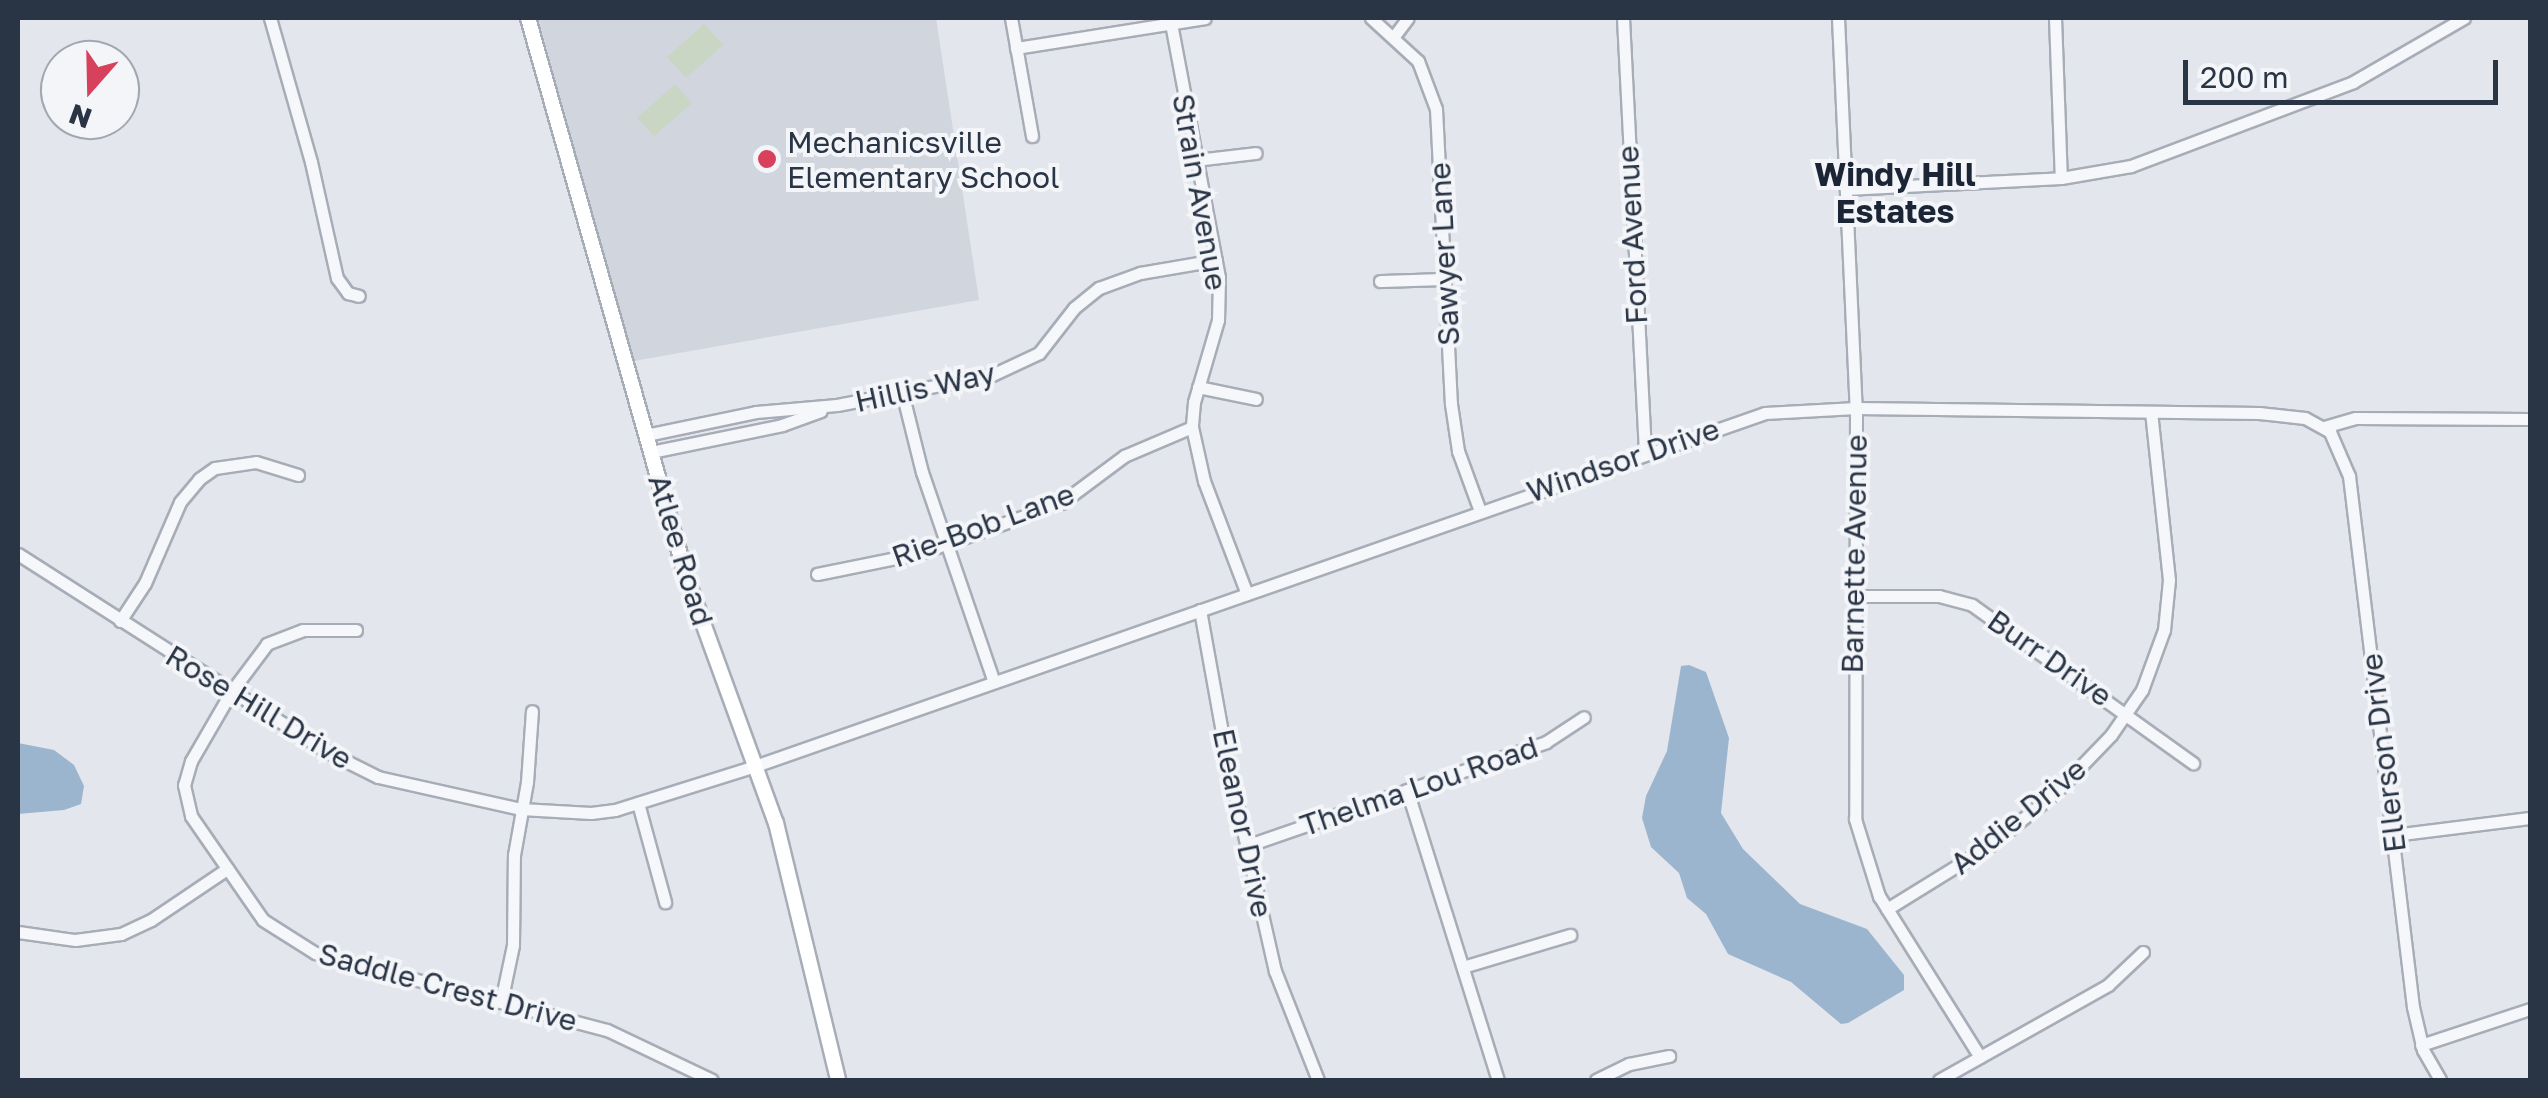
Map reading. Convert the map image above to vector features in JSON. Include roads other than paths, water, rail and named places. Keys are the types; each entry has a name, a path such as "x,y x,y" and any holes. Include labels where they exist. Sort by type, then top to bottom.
{"main road":[{"name":"Atlee Road","path":"528,18 687,579 776,824 838,1080"}],"street":[{"path":"270,18 311,162 337,278 348,293 359,296"},
{"path":"1011,18 1032,136"},
{"path":"1016,48 1205,18"},
{"name":"Sawyer Lane","path":"1371,18 1395,35 1418,61 1436,109 1454,431 1480,511"},
{"path":"1395,35 1408,18"},
{"name":"Ford Avenue","path":"1623,18 1645,452"},
{"name":"Barnette Avenue","path":"1838,18 1856,408 1855,819 1869,873 1887,909 1980,1057"},
{"path":"2055,18 2061,178"},
{"path":"1846,189 2061,178 2131,166 2352,82 2464,18"},
{"name":"Strain Avenue","path":"1171,21 1216,260 1218,320 1198,387 1192,427 1204,482 1246,594"},
{"path":"1196,160 1256,154"},
{"name":"Hillis Way","path":"646,435 756,412 837,405 992,375 1028,361 1048,344 1086,297 1114,281 1216,260"},
{"path":"1380,281 1446,279"},
{"path":"1198,387 1256,399"},
{"path":"902,392 922,472 994,682"},
{"name":"Hillis Way","path":"651,452 782,425 837,405"},
{"name":"Windsor Drive","path":"755,766 1765,413 1856,408 2288,414 2324,427 2356,418 2530,419"},
{"name":"Addie Drive","path":"1887,909 1952,872 2024,818 2082,766 2128,713 2158,654 2168,606 2168,552 2152,412"},
{"name":"Rie-Bob Lane","path":"817,574 947,544 1070,500 1124,456 1192,427"},
{"name":"Ellerson Drive","path":"2324,427 2336,441 2349,476 2421,1044 2440,1080"},
{"path":"120,622 145,583 180,502 199,479 215,468 256,462 298,475"},
{"name":"Rose Hill Drive","path":"18,554 326,752 378,777 521,810 592,813 638,803 755,766"},
{"name":"Burr Drive","path":"1854,596 1938,596 1972,605 2128,713 2193,764"},
{"name":"Eleanor Drive","path":"1200,610 1227,760 1250,846 1276,972 1318,1080"},
{"name":"Saddle Crest Drive","path":"356,630 284,634 256,654 190,761 184,785 191,816 264,920 315,953 607,1030 712,1080"},
{"path":"502,1002 513,946 514,855 532,710"},
{"name":"Thelma Lou Road","path":"1250,846 1546,742 1584,717"},
{"path":"1407,790 1498,1080"},
{"path":"638,803 666,902"},
{"path":"2393,835 2530,818"},
{"path":"18,932 75,940 121,934 151,920 227,869"},
{"path":"1464,967 1570,935"},
{"path":"1940,1080 2108,985 2143,952"},
{"path":"2421,1044 2530,1008"},
{"path":"1596,1080 1630,1064 1669,1056"}],"water":[{"path":"1681,666 1706,672 1729,738 1721,813 1743,849 1800,904 1867,929 1904,975 1904,990 1848,1023 1841,1024 1791,982 1728,954 1706,914 1687,898 1679,873 1651,847 1642,818 1646,796 1667,751"},
{"path":"18,743 54,750 74,765 84,786 81,804 64,810 18,814"}],"place":[{"name":"Mechanicsville Elementary School","path":"767,159"}],"district":[{"name":"Windy Hill Estates","path":"1895,194"}]}
